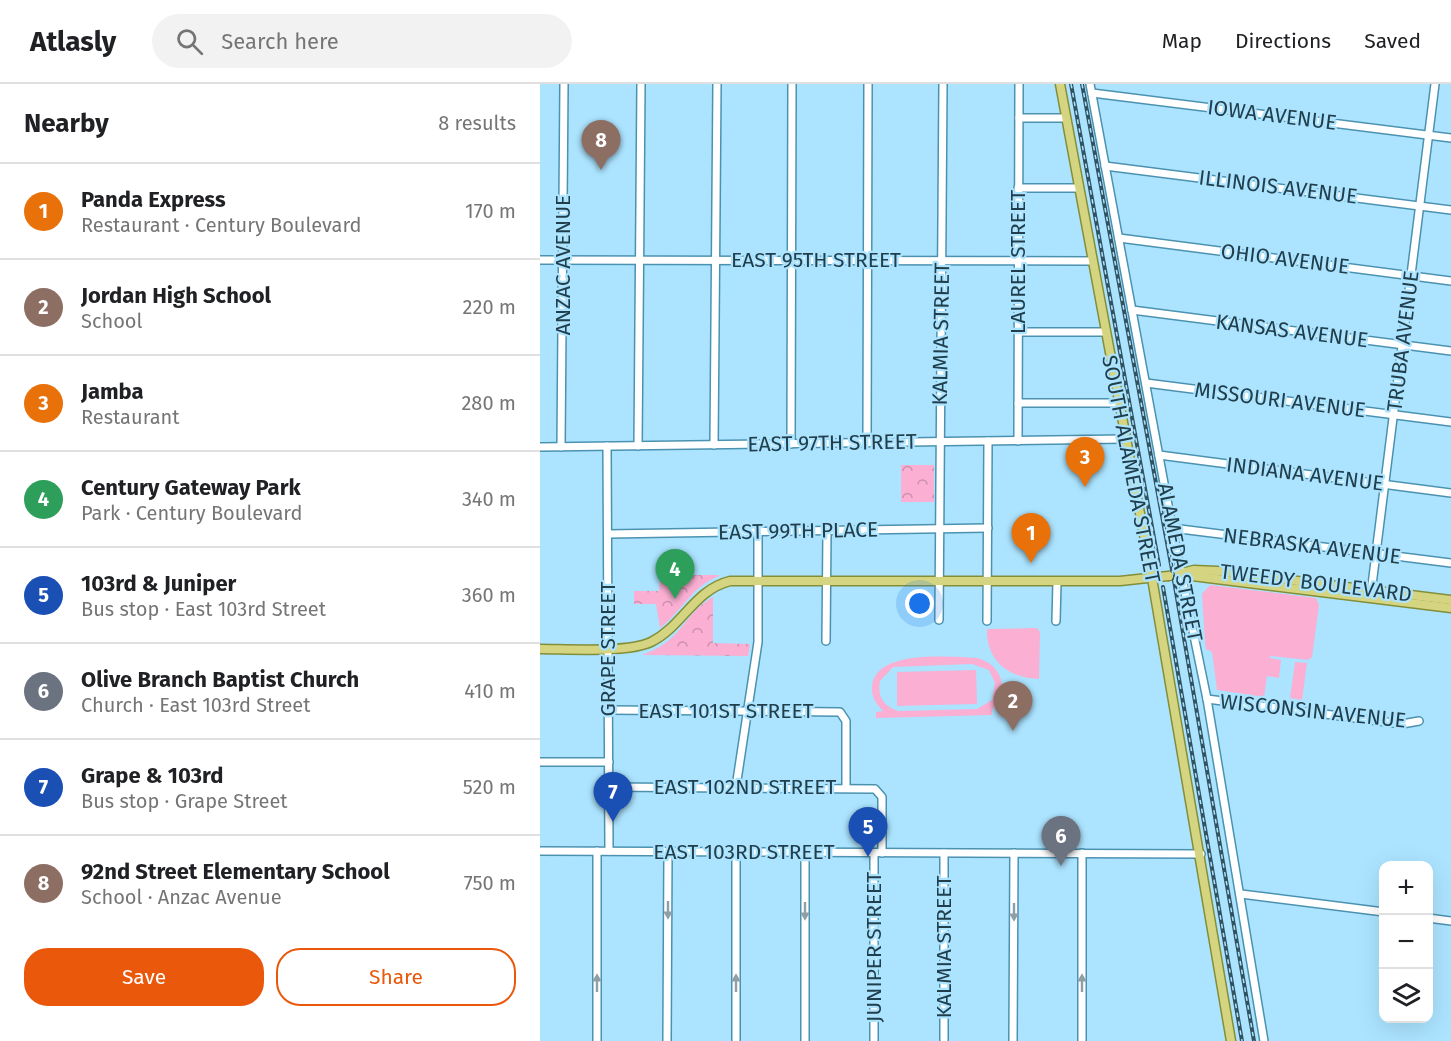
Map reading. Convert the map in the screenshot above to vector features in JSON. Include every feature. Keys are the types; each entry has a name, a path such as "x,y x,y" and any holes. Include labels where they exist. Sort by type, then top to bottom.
{"main road":[{"name":"SOUTH ALAMEDA STREET","path":"1060,84 1125,440 1155,577 1201,854"},
{"name":"TWEEDY BOULEVARD","path":"540,649 608,648 636,646 650,642 674,626 698,598 713,587 730,581 758,579 1057,582 1120,581 1182,574 1451,600"},
{"name":"TWEEDY BOULEVARD","path":"1371,593 1451,608"},
{"path":"1201,854 1232,1041"}],"street":[{"name":"ANZAC AVENUE","path":"561,447 564,84"},
{"path":"638,446 641,84"},
{"path":"714,445 717,84"},
{"path":"790,444 792,84"},
{"path":"867,443 868,84"},
{"name":"KALMIA STREET","path":"939,620 943,84"},
{"name":"LAUREL STREET","path":"1018,84 1018,441"},
{"name":"ALAMEDA STREET","path":"1090,84 1207,699 1264,1041"},
{"name":"TRUBA AVENUE","path":"1371,593 1435,84"},
{"name":"IOWA AVENUE","path":"1092,93 1451,138"},
{"path":"1018,118 1065,118"},
{"name":"ILLINOIS AVENUE","path":"1105,166 1451,210"},
{"path":"1018,188 1078,188"},
{"name":"OHIO AVENUE","path":"1119,238 1451,280"},
{"name":"EAST 95TH STREET","path":"540,261 1092,261"},
{"name":"KANSAS AVENUE","path":"1132,310 1451,351"},
{"path":"1018,332 1105,332"},
{"name":"MISSOURI AVENUE","path":"1146,383 1451,422"},
{"path":"1018,403 1118,403"},
{"name":"EAST 97TH STREET","path":"540,447 1125,440"},
{"path":"987,621 988,441"},
{"name":"GRAPE STREET","path":"608,446 609,851"},
{"name":"INDIANA AVENUE","path":"1159,455 1451,493"},
{"name":"EAST 99TH PLACE","path":"608,534 988,528"},
{"name":"NEBRASKA AVENUE","path":"1173,528 1451,563"},
{"path":"826,641 827,531"},
{"path":"736,787 758,642 758,532"},
{"path":"1056,621 1057,582"},
{"name":"WISCONSIN AVENUE","path":"1207,699 1402,724 1419,721"},
{"name":"EAST 101ST STREET","path":"608,710 836,711 843,714 846,720 846,788"},
{"path":"540,762 609,762"},
{"name":"EAST 102ND STREET","path":"609,787 869,788 879,792"},
{"name":"JUNIPER STREET","path":"879,792 882,797 882,853"},
{"name":"EAST 103RD STREET","path":"540,851 1201,854"},
{"path":"597,851 597,1041"},
{"path":"667,1041 668,852"},
{"path":"736,852 736,1041"},
{"path":"805,852 805,1041"},
{"name":"JUNIPER STREET","path":"873,853 874,1041"},
{"name":"KALMIA STREET","path":"944,853 945,1041"},
{"path":"1013,1041 1014,853"},
{"path":"1082,854 1082,1041"},
{"path":"1241,894 1379,911"},
{"path":"1433,919 1451,921"}],"green space":[{"path":"901,465 934,465 934,502 901,502"},
{"path":"660,575 719,576 694,592 660,628 656,604 634,604 634,591 659,591"},
{"path":"1210,585 1316,598 1319,605 1312,657 1308,660 1270,656 1270,658 1281,660 1279,678 1267,676 1264,697 1217,690 1212,652 1206,649 1205,643 1202,594"},
{"path":"713,597 713,643 750,644 748,656 642,655 666,643 703,604"},
{"path":"1037,628 1040,632 1039,679 1018,675 1001,666 990,650 987,629"},
{"path":"916,658 977,658 989,663 1001,679 1001,692 992,715 876,718 876,712 883,711 874,700 872,686 877,674 886,666","holes":["972,664 989,670 995,683 992,700 977,709 898,711 885,703 880,696 880,681 893,667"]},
{"path":"1295,662 1307,663 1302,700 1290,698"},
{"path":"976,670 977,704 897,706 897,672"}],"railway":[{"path":"1071,84 1159,565"},
{"path":"1082,84 1173,575 1254,1041"},
{"path":"1163,587 1242,1041"}],"place":[{"name":"92nd Street Elementary School","path":"601,170"},
{"name":"Jamba","path":"1085,487"},
{"name":"Panda Express","path":"1031,563"},
{"name":"Century Gateway Park","path":"675,599"},
{"name":"Jordan High School","path":"1013,731"},
{"name":"Grape & 103rd","path":"613,822"},
{"name":"103rd & Juniper","path":"868,857"},
{"name":"Olive Branch Baptist Church","path":"1061,866"}]}
